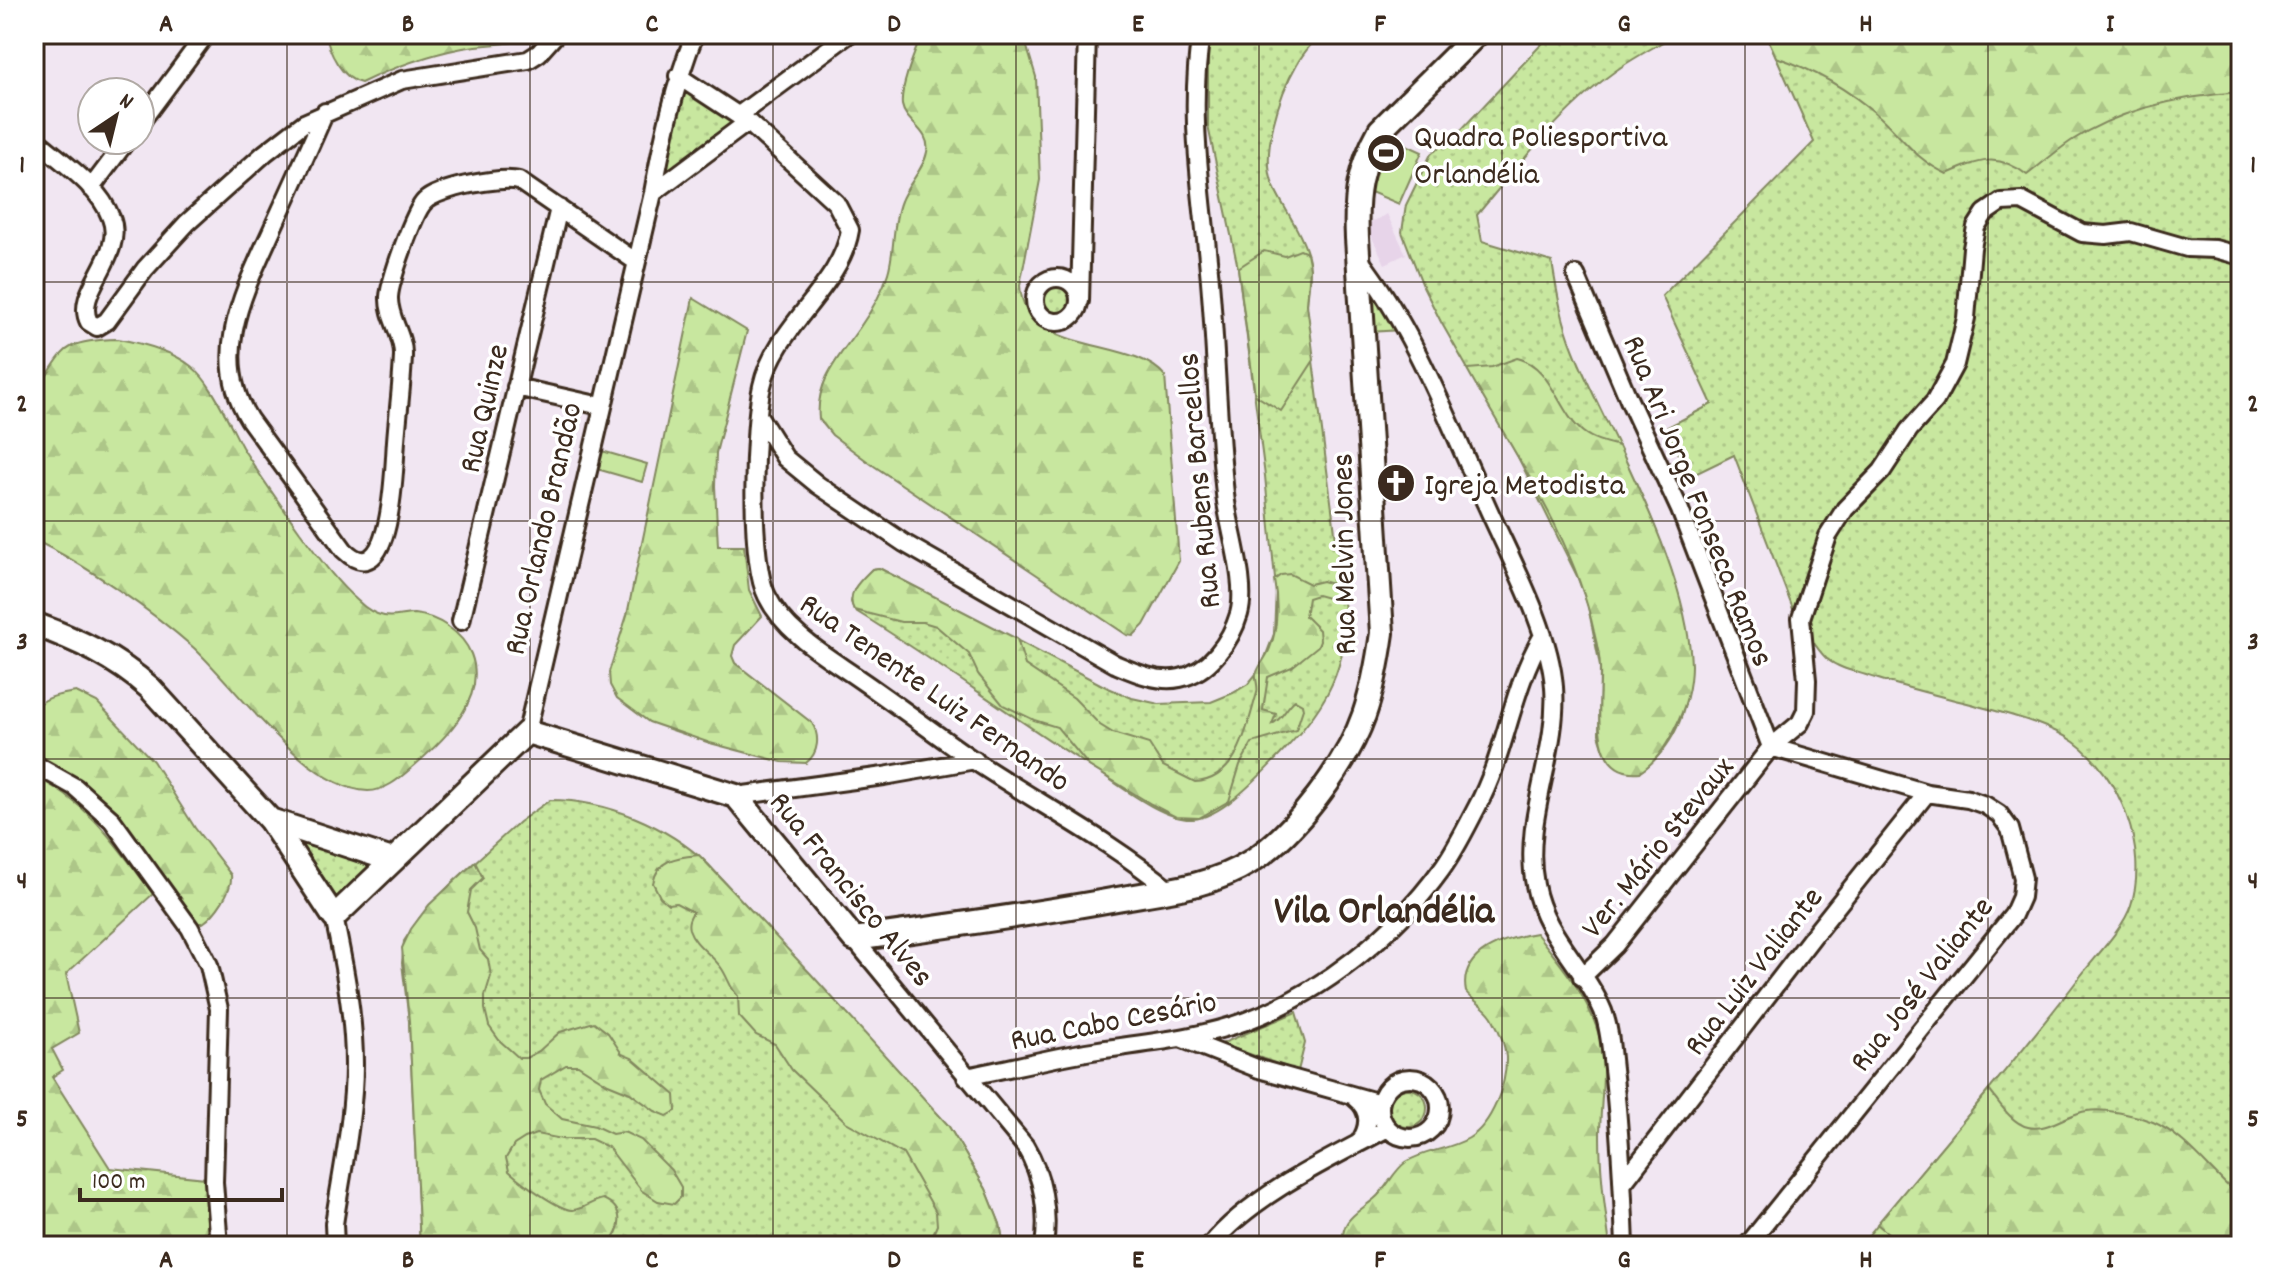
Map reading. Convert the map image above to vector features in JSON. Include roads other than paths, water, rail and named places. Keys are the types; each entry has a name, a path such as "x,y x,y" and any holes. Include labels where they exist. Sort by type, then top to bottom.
{"street":[{"path":"156,101 206,34"},
{"path":"34,138 91,188 110,214 115,234 111,252 87,304 86,315 94,326 104,324 145,269 187,223 287,135 325,112 402,80 520,63 539,53 556,34"},
{"name":"Rua Orlando Brandão","path":"527,732 678,76 695,34"},
{"path":"653,193 849,34"},
{"path":"1080,301 1087,34"},
{"name":"Rua Rubens Barcellos","path":"758,415 785,458 818,485 904,543 1115,664 1143,675 1172,679 1188,676 1206,665 1232,631 1242,601 1225,496 1209,269 1197,172 1196,84 1201,34"},
{"name":"Rua Melvin Jones","path":"854,939 1063,909 1205,882 1249,863 1283,836 1306,811 1349,749 1372,690 1382,633 1357,186 1370,148 1380,130 1477,34"},
{"name":"Rua Tenente Luiz Fernando","path":"678,76 744,119 836,203 846,217 850,230 840,260 783,338 763,383 758,415 755,487 757,559 760,580 773,608 800,636 975,760 1104,840 1170,890"},
{"path":"325,112 238,307 232,368 234,390 242,407 344,550 354,559 368,559 377,549 388,526 403,352 389,298 419,209 436,193 507,179 526,185 635,261"},
{"path":"91,188 115,156"},
{"name":"Ver. Mário Stevaux","path":"1582,977 1624,934 1771,747 1800,723 1808,695 1801,618 1828,536 1845,509 1882,471 1909,430 1935,401 1952,370 1966,318 1976,227 1985,213 2001,202 2022,201 2082,233 2106,235 2131,232 2187,248 2215,249 2241,256"},
{"name":"Rua Quinze","path":"461,621 559,208"},
{"path":"1359,259 1399,317 1526,593 1542,637 1554,683 1555,703 1537,820 1534,881 1540,910 1597,999 1609,1032 1623,1183 1625,1246"},
{"name":"Rua Ari Jorge Fonseca Ramos","path":"1576,275 1680,510 1771,747"},
{"path":"516,387 601,406"},
{"path":"34,624 95,648 150,688 270,820 334,917 345,969 354,1061 334,1224 335,1246"},
{"name":"Rua Cabo Cesário","path":"966,1077 1084,1053 1183,1039 1245,1021 1290,1002 1358,956 1422,894 1443,868 1480,802 1506,737 1526,668 1542,637"},
{"path":"334,917 527,732"},
{"name":"Rua Francisco Alves","path":"527,732 736,796 966,1077 1015,1131 1033,1159 1044,1198 1044,1246"},
{"name":"Rua José Valiante","path":"1747,1246 2013,915 2021,897 2023,878 2010,829 1999,814 1985,805 1968,799 1927,793 1771,747"},
{"path":"736,796 975,760"},
{"path":"34,764 88,795 112,820 190,928 209,965 219,1009 214,1182 219,1246"},
{"name":"Rua Luiz Valiante","path":"1623,1183 1807,943 1927,793"},
{"path":"270,820 392,860"},
{"path":"1183,1039 1259,1069 1380,1103"},
{"path":"1407,1077 1427,1082 1439,1099 1438,1119 1425,1134 1405,1138 1388,1128 1381,1117 1380,1103 1389,1086 1407,1077"},
{"path":"1350,1095 1363,1104 1368,1117 1366,1130 1358,1144"},
{"path":"1210,1246 1245,1213 1294,1180 1388,1128"}],"place":[{"name":"Quadra Poliesportiva Orlandélia","path":"1386,153"},
{"name":"Igreja Metodista","path":"1396,483"}],"district":[{"name":"Vila Orlandélia","path":"1384,908"}]}
